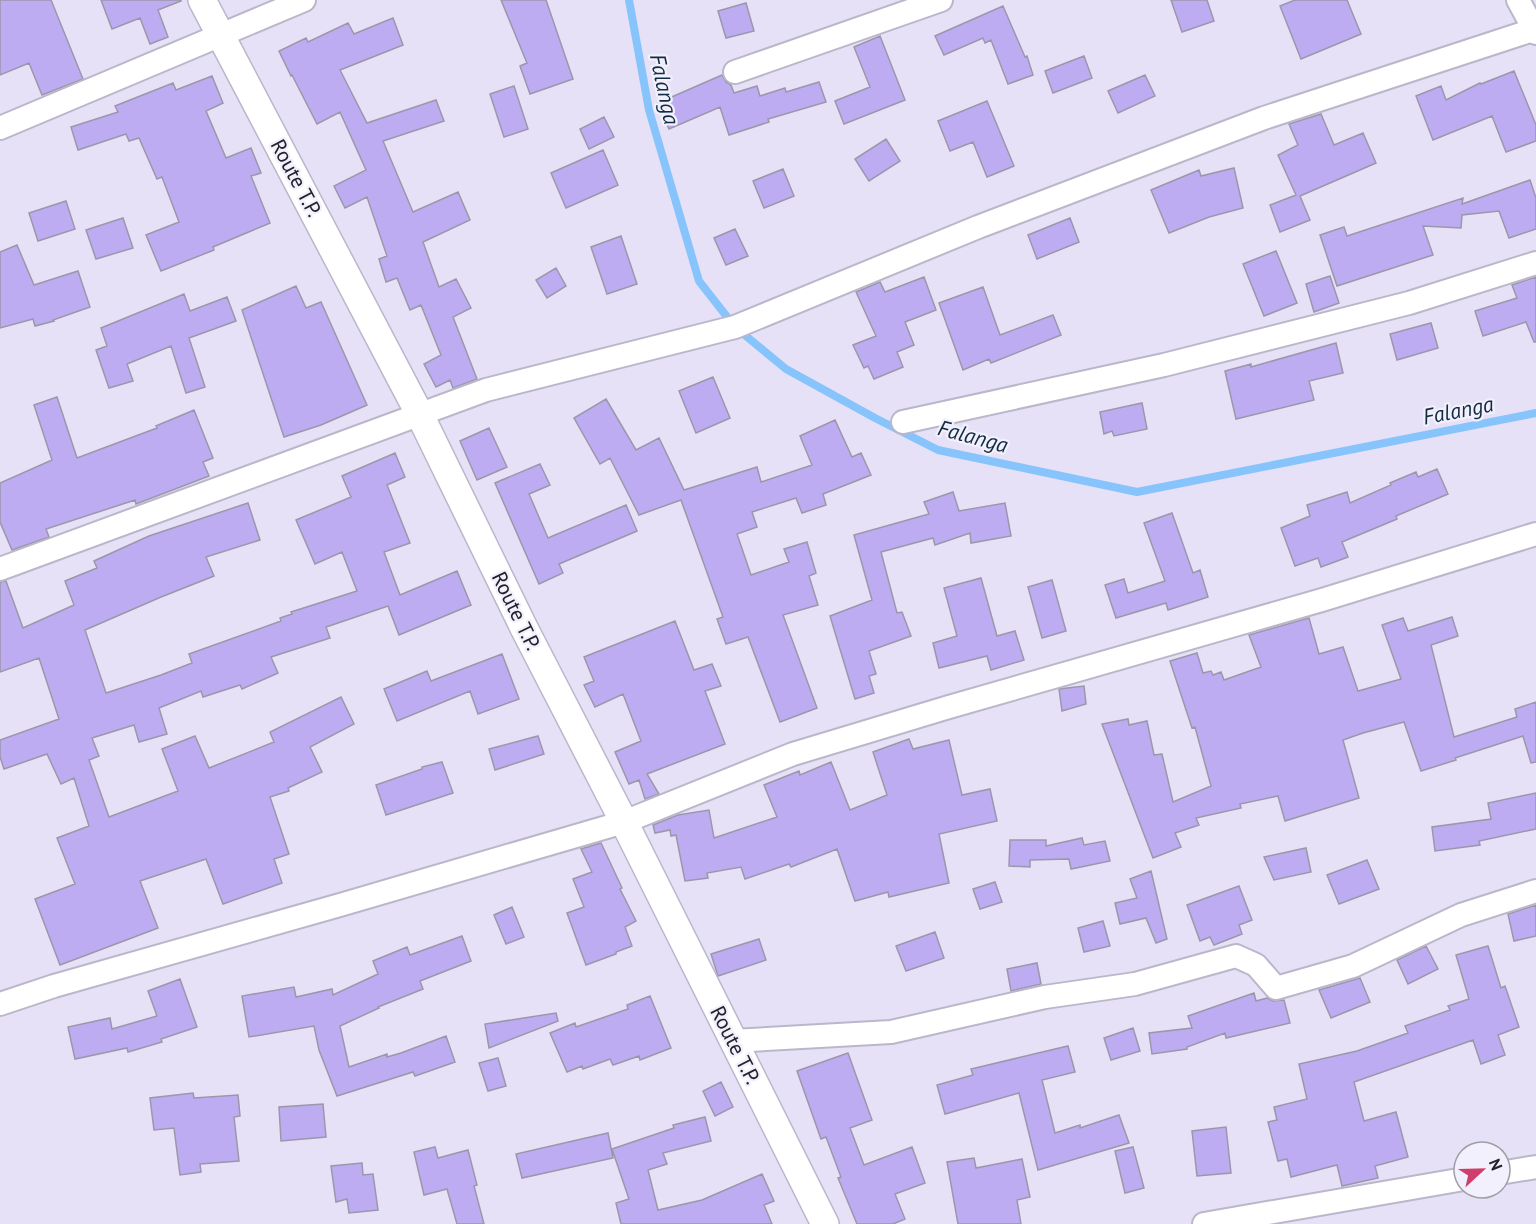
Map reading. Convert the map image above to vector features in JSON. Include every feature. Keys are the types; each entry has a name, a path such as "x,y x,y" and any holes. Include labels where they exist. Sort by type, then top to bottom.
{"street":[{"name":"Route T.P.","path":"202,0 420,415 524,628 624,822 825,1224"},
{"path":"0,128 304,0"},
{"path":"735,72 941,0"},
{"path":"0,569 486,390 735,327 978,227 1264,118 1535,31 1518,0"},
{"path":"903,422 1164,365 1409,303 1536,263"},
{"path":"0,1004 54,986 624,822 793,754 1322,600 1536,534"},
{"path":"732,1041 891,1032 1045,997 1135,984 1236,956 1256,965 1276,988 1353,966 1461,915 1536,891"},
{"path":"1512,1171 1536,1167"},
{"path":"1203,1224 1452,1181"}],"building":[{"path":"0,0 51,0 83,79 42,95 29,63 0,75"},
{"path":"101,0 181,1 158,10 168,37 150,44 140,18 112,29"},
{"path":"501,0 546,0 573,79 530,94 520,66 527,63"},
{"path":"1171,0 1207,0 1214,21 1182,32"},
{"path":"1295,0 1347,0 1361,34 1301,59 1280,6"},
{"path":"746,3 754,31 726,38 718,11"},
{"path":"1003,6 1025,57 1027,56 1033,75 1008,84 991,40 985,43 983,38 944,55 935,36"},
{"path":"393,18 403,45 340,70 367,123 436,100 444,121 383,141 413,212 458,192 470,220 423,242 439,287 456,279 471,308 453,317 477,379 453,388 450,380 436,387 424,364 441,355 421,305 410,310 397,278 386,282 379,259 387,256 367,197 345,208 334,186 366,170 340,112 317,124 279,51 306,38 308,42 348,23 354,34"},
{"path":"880,36 905,100 844,124 835,101 870,87 854,47"},
{"path":"1084,56 1092,78 1053,93 1045,71"},
{"path":"1514,71 1536,125 1536,141 1506,152 1492,116 1433,140 1416,96 1441,86 1446,100 1480,83"},
{"path":"722,75 731,85 734,93 757,86 760,96 785,88 786,92 819,82 826,102 768,119 769,122 729,135 720,107 669,129 658,103"},
{"path":"1145,75 1155,96 1118,113 1108,91"},
{"path":"212,76 223,103 206,111 226,158 251,148 261,173 251,176 270,223 213,247 214,250 161,271 146,235 179,222 162,177 157,179 139,138 129,141 126,134 78,150 71,127 118,112 115,106 173,83 176,90"},
{"path":"514,86 528,129 504,137 490,94"},
{"path":"987,101 1014,166 987,177 973,142 950,151 938,121"},
{"path":"1321,114 1334,145 1363,133 1376,163 1300,196 1310,220 1280,232 1270,205 1296,195 1278,155 1298,145 1289,124"},
{"path":"604,117 614,137 589,149 580,129"},
{"path":"886,139 900,161 869,181 855,159"},
{"path":"603,150 618,185 566,208 551,173"},
{"path":"1234,168 1243,208 1209,217 1169,233 1151,190 1199,170 1201,176"},
{"path":"783,169 794,196 764,208 753,181"},
{"path":"1530,180 1536,198 1536,229 1509,238 1499,211 1462,215 1461,228 1423,226 1433,255 1337,286 1320,235 1344,227 1347,236 1463,198 1462,204"},
{"path":"66,201 75,229 38,241 29,213"},
{"path":"123,218 133,248 96,259 86,230"},
{"path":"1070,218 1079,242 1037,259 1028,235"},
{"path":"735,229 748,256 726,265 714,238"},
{"path":"621,236 637,284 607,294 591,247"},
{"path":"17,245 34,285 78,271 90,307 35,326 33,319 0,328 0,252"},
{"path":"1276,251 1297,303 1264,316 1243,264"},
{"path":"556,268 566,286 547,298 536,280"},
{"path":"1330,276 1339,303 1314,312 1306,284"},
{"path":"924,277 936,310 905,322 914,345 897,352 903,367 874,379 868,366 864,368 853,345 876,336 856,292 880,282 885,292"},
{"path":"1536,277 1536,342 1526,322 1483,336 1475,311 1517,298 1512,285"},
{"path":"296,286 306,308 321,302 367,405 321,425 284,437 242,310"},
{"path":"983,287 1000,335 1053,315 1061,335 991,363 989,359 963,370 939,303"},
{"path":"184,294 190,311 227,297 236,321 189,338 205,387 186,393 171,346 127,364 133,381 109,388 96,350 107,346 101,328"},
{"path":"1431,323 1438,348 1397,360 1390,334"},
{"path":"1336,343 1343,373 1309,381 1314,400 1236,419 1225,371 1251,364 1251,367"},
{"path":"713,377 730,418 696,433 679,391"},
{"path":"57,397 77,458 157,428 156,426 194,410 213,458 203,462 209,476 136,504 135,500 46,529 49,537 12,550 0,522 0,483 52,460 34,405"},
{"path":"606,399 636,450 659,438 684,490 757,467 761,482 812,465 800,436 835,420 852,457 861,453 871,475 823,494 826,505 802,513 796,498 752,512 757,527 737,534 751,575 789,562 784,549 807,542 816,573 809,576 818,605 783,615 817,708 780,722 748,637 726,644 717,619 723,617 681,500 639,515 610,458 600,464 574,418"},
{"path":"1142,403 1147,429 1114,436 1112,431 1104,434 1100,412"},
{"path":"489,428 507,467 477,480 460,441"},
{"path":"395,453 405,477 387,485 410,543 384,552 400,595 457,571 471,605 399,635 388,606 326,627 330,638 271,657 278,673 242,689 240,685 203,697 201,691 159,708 167,734 139,742 134,725 92,738 99,756 89,760 109,817 178,791 162,749 195,736 209,768 274,742 270,732 341,697 354,724 310,747 322,772 288,788 289,791 270,797 289,854 274,859 282,883 223,904 206,859 140,881 158,928 60,965 35,899 75,884 57,838 89,826 74,778 61,784 47,754 4,769 0,757 0,740 59,719 39,658 0,672 0,582 6,581 23,628 74,605 65,581 97,568 94,561 149,536 248,503 260,540 206,557 214,576 85,630 106,693 192,663 189,654 281,621 280,618 292,614 291,612 357,591 342,552 315,564 296,520 351,497 342,476"},
{"path":"540,464 550,485 529,494 548,538 626,505 637,531 559,564 563,573 539,584 495,483"},
{"path":"1437,469 1448,494 1342,542 1348,557 1321,567 1318,558 1295,566 1281,528 1310,516 1307,505 1347,492 1350,503 1416,472 1418,477"},
{"path":"953,492 959,511 1005,503 1011,536 971,543 970,533 935,545 933,538 881,552 897,613 902,612 911,636 869,651 876,674 869,676 874,693 855,699 830,616 872,600 854,535 929,514 924,502"},
{"path":"1172,513 1193,573 1200,570 1208,597 1168,610 1166,603 1116,618 1105,585 1124,579 1128,593 1165,581 1144,523"},
{"path":"981,578 997,636 1015,631 1024,660 991,670 987,656 939,668 933,643 957,636 944,588"},
{"path":"1052,580 1066,631 1042,638 1028,587"},
{"path":"1452,617 1458,636 1431,645 1454,737 1517,717 1515,709 1536,702 1536,762 1531,763 1523,736 1421,771 1404,722 1343,740 1359,798 1285,821 1278,796 1240,804 1241,808 1196,818 1199,825 1175,833 1181,847 1153,858 1102,724 1128,719 1129,725 1147,721 1154,755 1162,754 1173,802 1211,786 1195,727 1192,728 1170,661 1197,653 1203,673 1211,671 1213,675 1221,672 1224,680 1261,667 1249,635 1309,618 1319,654 1343,647 1358,691 1401,679 1382,625 1403,618 1408,631"},
{"path":"675,621 694,670 712,664 721,686 705,691 725,744 647,774 659,794 645,799 639,780 629,784 615,752 641,741 623,694 595,707 584,685 594,681 584,657"},
{"path":"502,654 519,699 478,714 470,691 397,721 384,689 427,671 431,681"},
{"path":"1084,686 1086,704 1062,711 1059,689"},
{"path":"538,736 544,754 495,770 489,749"},
{"path":"909,739 913,749 949,740 962,795 990,789 997,821 939,834 949,883 889,897 888,892 855,901 837,849 791,867 789,864 745,879 741,867 707,873 708,878 685,881 676,835 671,836 670,830 655,833 653,825 678,815 709,810 714,838 777,817 764,785 799,771 800,775 831,762 850,810 887,795 873,752"},
{"path":"442,762 453,793 386,815 376,785 422,769 422,767"},
{"path":"1536,793 1536,829 1479,841 1480,845 1435,851 1432,827 1491,819 1488,803"},
{"path":"1082,838 1084,845 1105,841 1110,861 1071,869 1069,859 1030,860 1030,867 1009,866 1010,840 1046,840 1046,846"},
{"path":"601,843 636,921 625,927 632,946 586,965 567,913 584,907 573,879 592,872 581,849"},
{"path":"1306,848 1311,872 1274,880 1264,857"},
{"path":"1367,860 1379,889 1339,904 1327,875"},
{"path":"1151,871 1167,939 1156,943 1146,918 1120,924 1115,903 1137,898 1130,879"},
{"path":"995,882 1002,902 980,909 973,889"},
{"path":"1239,886 1252,920 1239,925 1242,934 1214,945 1210,937 1200,941 1187,905"},
{"path":"1536,905 1536,936 1514,941 1508,914"},
{"path":"512,907 524,937 506,944 494,915"},
{"path":"1103,921 1110,946 1084,952 1078,928"},
{"path":"935,932 944,958 906,971 896,946"},
{"path":"462,936 471,961 420,981 423,989 378,1007 340,1026 349,1067 387,1054 387,1057 401,1053 446,1036 455,1062 415,1076 413,1072 337,1096 319,1050 314,1026 249,1037 242,996 294,987 296,997 332,989 333,995 378,974 373,961 407,947 410,955"},
{"path":"759,939 766,960 718,976 711,954"},
{"path":"1426,946 1438,969 1408,984 1397,960"},
{"path":"1488,946 1501,988 1505,986 1519,1027 1498,1035 1505,1055 1481,1064 1473,1040 1354,1082 1364,1121 1396,1112 1408,1157 1375,1166 1378,1178 1342,1186 1337,1165 1291,1177 1287,1159 1278,1161 1268,1122 1277,1120 1274,1107 1307,1099 1299,1064 1357,1051 1408,1033 1405,1026 1450,1010 1448,1006 1469,999 1456,955"},
{"path":"1037,963 1041,984 1011,991 1007,969"},
{"path":"1360,978 1370,1002 1331,1018 1319,990"},
{"path":"180,979 197,1027 161,1039 162,1042 128,1052 127,1048 75,1059 68,1027 110,1018 112,1029 157,1016 148,991"},
{"path":"1254,993 1256,1001 1267,998 1273,1001 1284,1000 1290,1023 1226,1038 1225,1033 1187,1047 1187,1049 1152,1054 1149,1033 1192,1028 1188,1016"},
{"path":"650,996 671,1048 640,1060 639,1056 613,1065 610,1059 567,1072 550,1033 575,1023 576,1027 628,1009 627,1005"},
{"path":"556,1013 558,1021 489,1048 485,1024"},
{"path":"1133,1028 1140,1051 1111,1060 1104,1038"},
{"path":"1068,1046 1075,1072 1042,1080 1055,1133 1080,1125 1080,1128 1119,1115 1129,1143 1038,1170 1019,1093 945,1114 937,1085 973,1075 971,1069"},
{"path":"848,1053 872,1120 850,1128 864,1165 912,1147 925,1183 895,1194 905,1219 893,1224 857,1224 838,1178 841,1177 826,1137 821,1139 797,1071"},
{"path":"498,1058 506,1086 488,1091 479,1063"},
{"path":"721,1082 733,1107 715,1116 703,1091"},
{"path":"193,1093 194,1098 238,1095 240,1116 234,1117 239,1161 200,1164 201,1172 180,1175 174,1128 154,1130 150,1098"},
{"path":"323,1104 326,1137 281,1141 279,1107"},
{"path":"705,1117 711,1141 663,1153 667,1164 648,1170 658,1210 702,1200 762,1174 774,1201 764,1205 772,1224 621,1224 616,1203 629,1199 612,1149 674,1128 673,1125"},
{"path":"1226,1127 1231,1173 1197,1176 1192,1131"},
{"path":"608,1133 613,1158 522,1178 516,1154"},
{"path":"435,1147 438,1158 468,1150 484,1224 457,1224 447,1189 424,1195 414,1152"},
{"path":"1133,1147 1144,1188 1125,1193 1115,1151"},
{"path":"974,1158 976,1168 1022,1159 1030,1197 1017,1200 1021,1224 958,1224 947,1162"},
{"path":"362,1163 363,1175 373,1174 378,1210 349,1213 347,1199 336,1202 331,1166"}],"waterway":[{"name":"Falanga","path":"629,0 649,110 699,281 735,327 786,369 938,450 1137,492 1536,413"}]}
